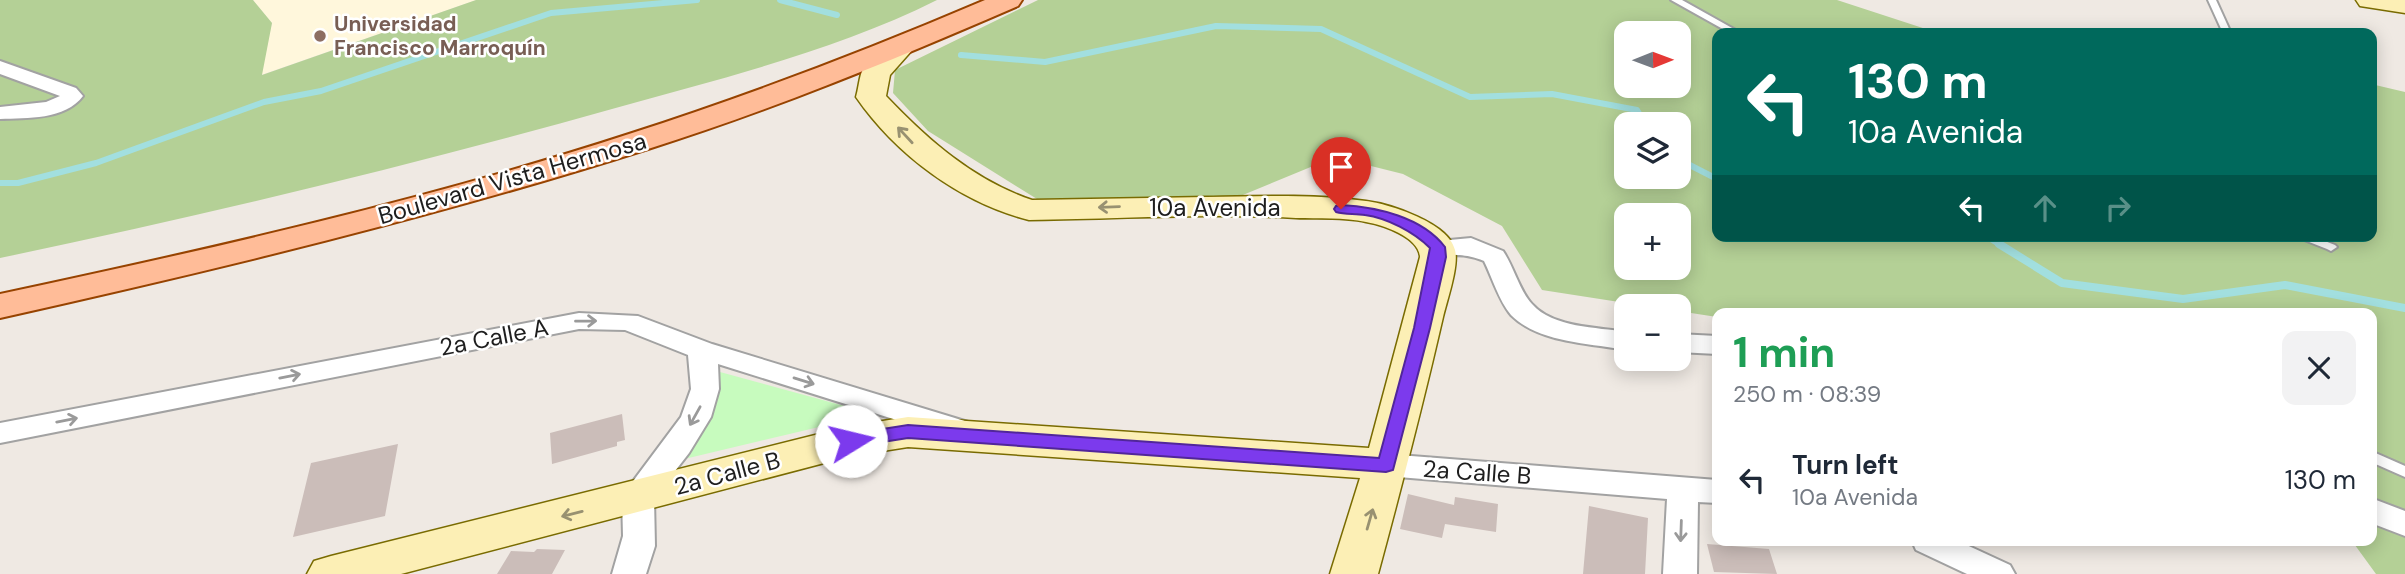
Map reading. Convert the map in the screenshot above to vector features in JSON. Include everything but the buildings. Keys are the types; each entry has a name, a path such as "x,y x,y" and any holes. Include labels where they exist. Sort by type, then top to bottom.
{"main road":[{"name":"Boulevard Vista Hermosa","path":"0,288 365,205 564,147 737,93 907,30 978,0"},
{"name":"Boulevard Vista Hermosa","path":"0,306 222,256 458,195 687,126 900,48 1008,0"}],"street":[{"path":"2369,0 2405,5"},
{"name":"10a Avenida","path":"900,48 876,73 871,97 928,156 1000,203 1029,211 1265,206 1367,211 1399,221 1427,236 1437,247"},
{"path":"0,67 69,92 72,96 50,108 0,113"},
{"path":"1354,574 1422,328 1438,257 1437,247 1471,246 1494,256 1520,307 1535,320 1561,330 1614,339"},
{"name":"2a Calle A","path":"0,433 579,321 628,322 702,350 888,406 976,436"},
{"path":"1691,344 1712,345"},
{"path":"629,574 635,564 641,527 638,496 670,456 700,409 705,388 702,350"},
{"name":"2a Calle B","path":"331,574 851,441 908,432 1386,465 1712,491"},
{"path":"1680,574 1683,488"},
{"path":"2377,512 2405,524"},
{"path":"1939,546 1998,574"}],"lane":[{"path":"1675,0 1727,28"},
{"path":"2212,0 2225,28"},
{"path":"2317,242 2331,247"},
{"path":"2377,459 2405,472"}],"shaded area":[{"name":"Universidad Francisco Marroquín","path":"253,0 476,0 261,75 272,23"}],"green space":[{"path":"0,0 253,0 272,23 262,75 476,0 937,0 859,34 778,62 536,130 307,189 0,258"},
{"path":"1038,0 1837,0 1923,28 1712,28 1712,242 2377,242 2377,85 2405,92 2405,574 2376,574 2356,546 2377,546 2377,308 1712,308 1712,316 1691,313 1691,294 1614,294 1614,301 1542,290 1502,226 1403,174 1335,157 1238,197 1037,199 928,131 893,93 895,70"},
{"path":"720,372 874,414 676,461 708,411"}],"waterway":[{"path":"0,183 18,183 96,163 264,102 321,91 551,13 697,0"},
{"path":"780,0 837,15"},
{"path":"961,55 1045,62 1216,26 1321,29 1470,97 1552,94 1638,112"},
{"path":"1691,166 1712,176"},
{"path":"1996,242 2002,246"},
{"path":"1999,244 2062,283 2183,299 2285,285 2405,308"}],"place":[{"name":"Universidad Francisco Marroquín","path":"320,36"}],"route":[{"path":"851,441 908,432 1386,465 1422,328 1438,257 1437,247 1427,236 1399,221 1367,211 1341,209"}]}
